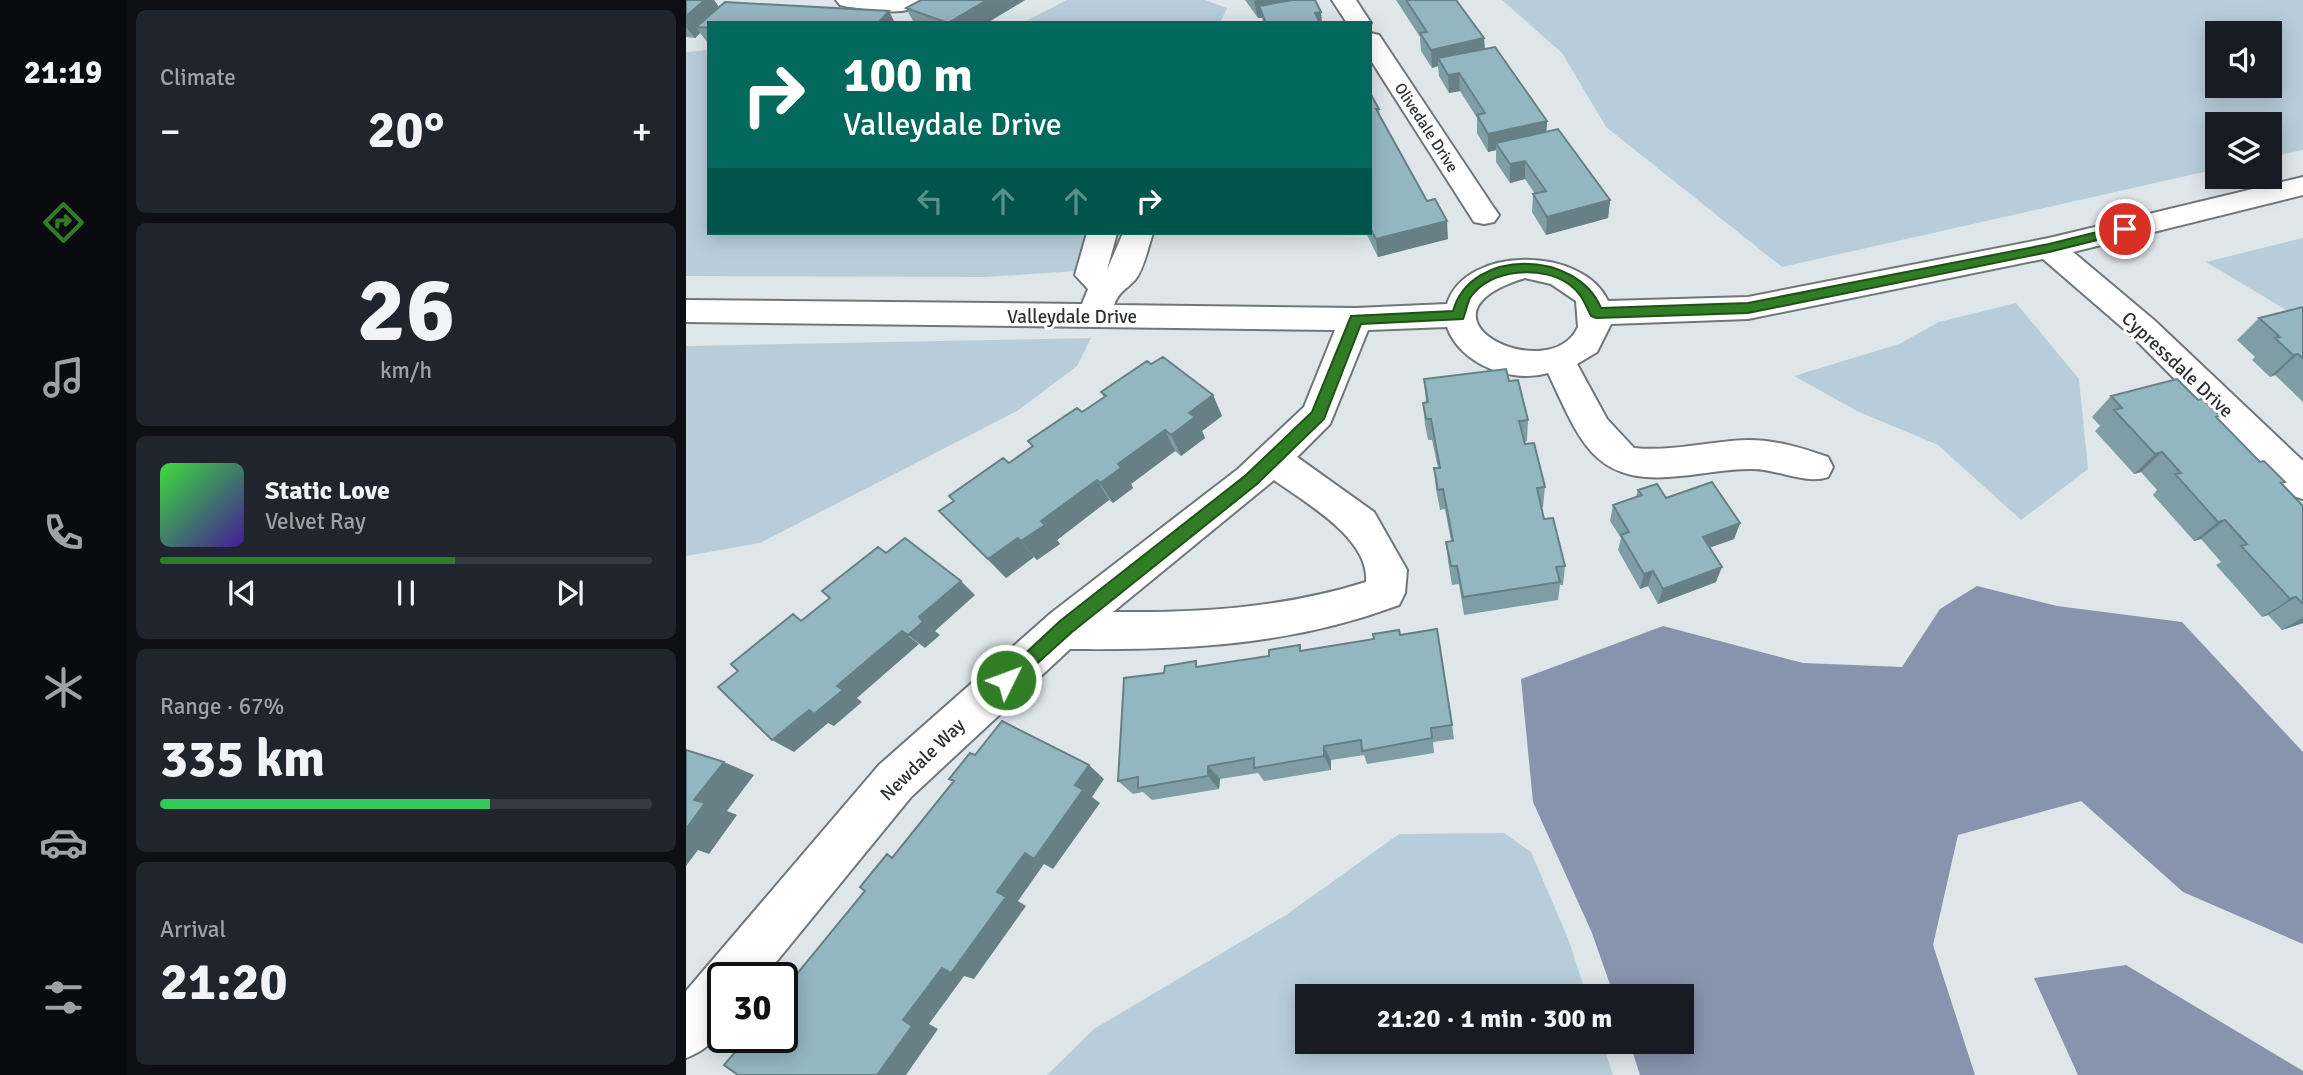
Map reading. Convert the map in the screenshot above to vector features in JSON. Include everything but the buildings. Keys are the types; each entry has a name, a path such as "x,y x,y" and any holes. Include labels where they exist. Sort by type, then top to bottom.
{"street":[{"path":"848,0 902,4 911,0"},
{"path":"1344,0 1358,21"},
{"name":"Olivedale Drive","path":"1372,47 1383,83 1484,215"},
{"path":"1596,313 1748,308 2049,248 2303,186"},
{"path":"1102,235 1138,235 1123,274 1100,301 1090,275 1102,235"},
{"name":"Cypressdale Drive","path":"2049,248 2143,328 2303,484"},
{"path":"1525,268 1550,271 1572,280 1589,295 1596,313 1593,332 1580,349 1558,360 1531,365 1503,361 1479,350 1464,334 1458,315 1464,297 1478,282 1499,272 1525,268"},
{"name":"Valleydale Drive","path":"686,312 1100,301 1356,319 1458,315"},
{"name":"Newdale Way","path":"743,962 895,781 1062,630 1251,479 1318,415 1356,319"},
{"path":"1558,360 1605,444 1623,460 1671,464 1737,454 1779,456 1815,467"},
{"path":"1062,630 1168,632 1252,627 1336,611 1385,593 1387,570 1361,523 1272,459"},
{"path":"686,1032 707,1006"}],"shaded area":[{"path":"1067,0 1205,0 1227,8 1221,21 1026,21"},
{"path":"1502,0 2303,0 2303,150 2282,154 2282,112 2205,112 2205,172 1782,267 1606,127 1562,53"},
{"path":"707,50 707,235 1103,235 1107,240 1094,270 985,277 686,276 686,52"},
{"path":"2303,238 2303,320 2206,262"},
{"path":"2016,303 2079,379 2088,469 2021,520 1938,445 1857,411 1794,376 1899,344 1939,322"},
{"path":"1091,338 1077,366 1017,411 760,543 686,556 686,346"},
{"path":"1977,586 2057,606 2182,622 2303,752 2303,944 2183,892 2081,801 1958,835 1933,945 1975,1075 1640,1075 1633,1054 1694,1054 1694,984 1610,984 1592,933 1533,802 1521,679 1663,626 1803,663 1902,667 1940,609"},
{"path":"1504,833 1531,852 1569,941 1583,984 1295,984 1295,1054 1606,1054 1613,1075 1047,1075 1094,1029 1286,915 1399,834"},
{"path":"2126,965 2303,1071 2303,1075 2078,1075 2034,978"}],"route":[{"path":"1006,680 1066,626 1251,479 1318,415 1356,319 1458,315 1464,297 1478,282 1499,272 1525,268 1550,271 1572,280 1589,295 1596,313 1748,308 2049,248 2125,229"}]}
